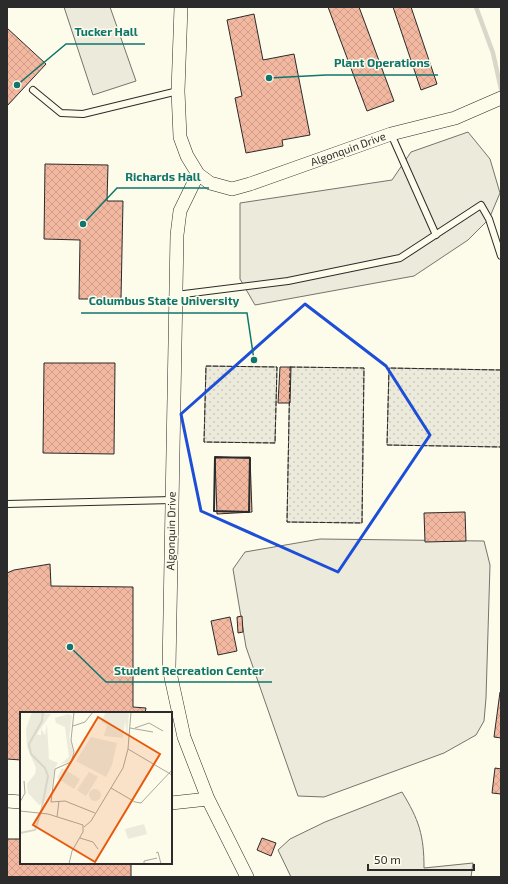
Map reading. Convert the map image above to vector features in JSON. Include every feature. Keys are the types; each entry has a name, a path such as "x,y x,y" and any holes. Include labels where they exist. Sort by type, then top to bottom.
{"street":[{"name":"Algonquin Drive","path":"181,7 178,91 180,137 187,156 198,174 210,183 232,190 391,134 455,118 501,98"},
{"name":"Algonquin Drive","path":"198,174 180,211 177,235 169,668 184,737 208,799 248,877"},
{"path":"172,803 208,799"},
{"path":"7,801 20,802"}],"lane":[{"path":"33,90 61,113 83,114 178,91"},
{"path":"391,134 436,236"},
{"path":"176,294 288,281 400,258 436,236 481,205 489,219 501,256"},
{"path":"7,504 172,500"}],"highlighted area":[{"path":"305,304 386,366 430,435 338,572 201,511 181,414"}],"shaded area":[{"path":"64,7 110,7 136,81 93,95"},
{"path":"468,132 490,159 500,193 489,219 468,240 414,276 255,305 240,279 240,203 392,180 411,152"},
{"path":"206,366 277,367 275,443 204,442"},
{"path":"290,367 364,368 362,523 287,522"},
{"path":"389,368 501,370 501,447 387,445"},
{"path":"320,539 484,541 490,565 486,698 484,721 476,735 444,753 324,797 298,796 246,647 233,569 245,552"},
{"path":"402,792 413,811 422,837 424,868 473,863 471,877 291,877 278,850 290,839 325,822"}],"building":[{"path":"328,7 359,7 394,101 367,111"},
{"path":"393,7 411,7 437,84 421,90"},
{"path":"254,14 263,60 294,54 310,135 282,140 283,146 246,153 235,98 242,96 227,20"},
{"path":"7,28 46,64 7,106"},
{"path":"45,164 108,165 107,201 123,201 121,299 79,299 80,240 44,239"},
{"path":"44,363 115,363 114,454 43,453"},
{"path":"280,367 291,367 290,403 278,403"},
{"path":"250,457 252,512 217,514 215,458"},
{"path":"465,512 466,541 425,542 424,513"},
{"path":"50,564 51,586 133,587 133,707 146,708 145,712 20,712 20,760 7,759 7,573 14,570"},
{"path":"242,616 243,632 238,633 237,617"},
{"path":"230,617 237,651 218,655 211,621"},
{"path":"501,692 501,738 494,737"},
{"path":"495,768 501,769 501,794 492,793"},
{"path":"262,838 276,843 271,856 257,850"},
{"path":"7,839 20,839 20,864 131,864 131,877 7,877"}],"waterway":[{"path":"476,7 493,53 501,89"}],"fence":[{"path":"206,366 277,367 275,443 204,442 206,366"},
{"path":"290,367 364,368 362,523 287,522 290,367"},
{"path":"501,370 389,368 387,445 501,447"}],"wall":[{"path":"215,457 250,458 249,512 214,511 215,457"}],"place":[{"name":"Plant Operations","path":"269,78"},
{"name":"Tucker Hall","path":"17,85"},
{"name":"Richards Hall","path":"83,224"},
{"name":"Columbus State University","path":"254,360"},
{"name":"Student Recreation Center","path":"70,647"}]}
